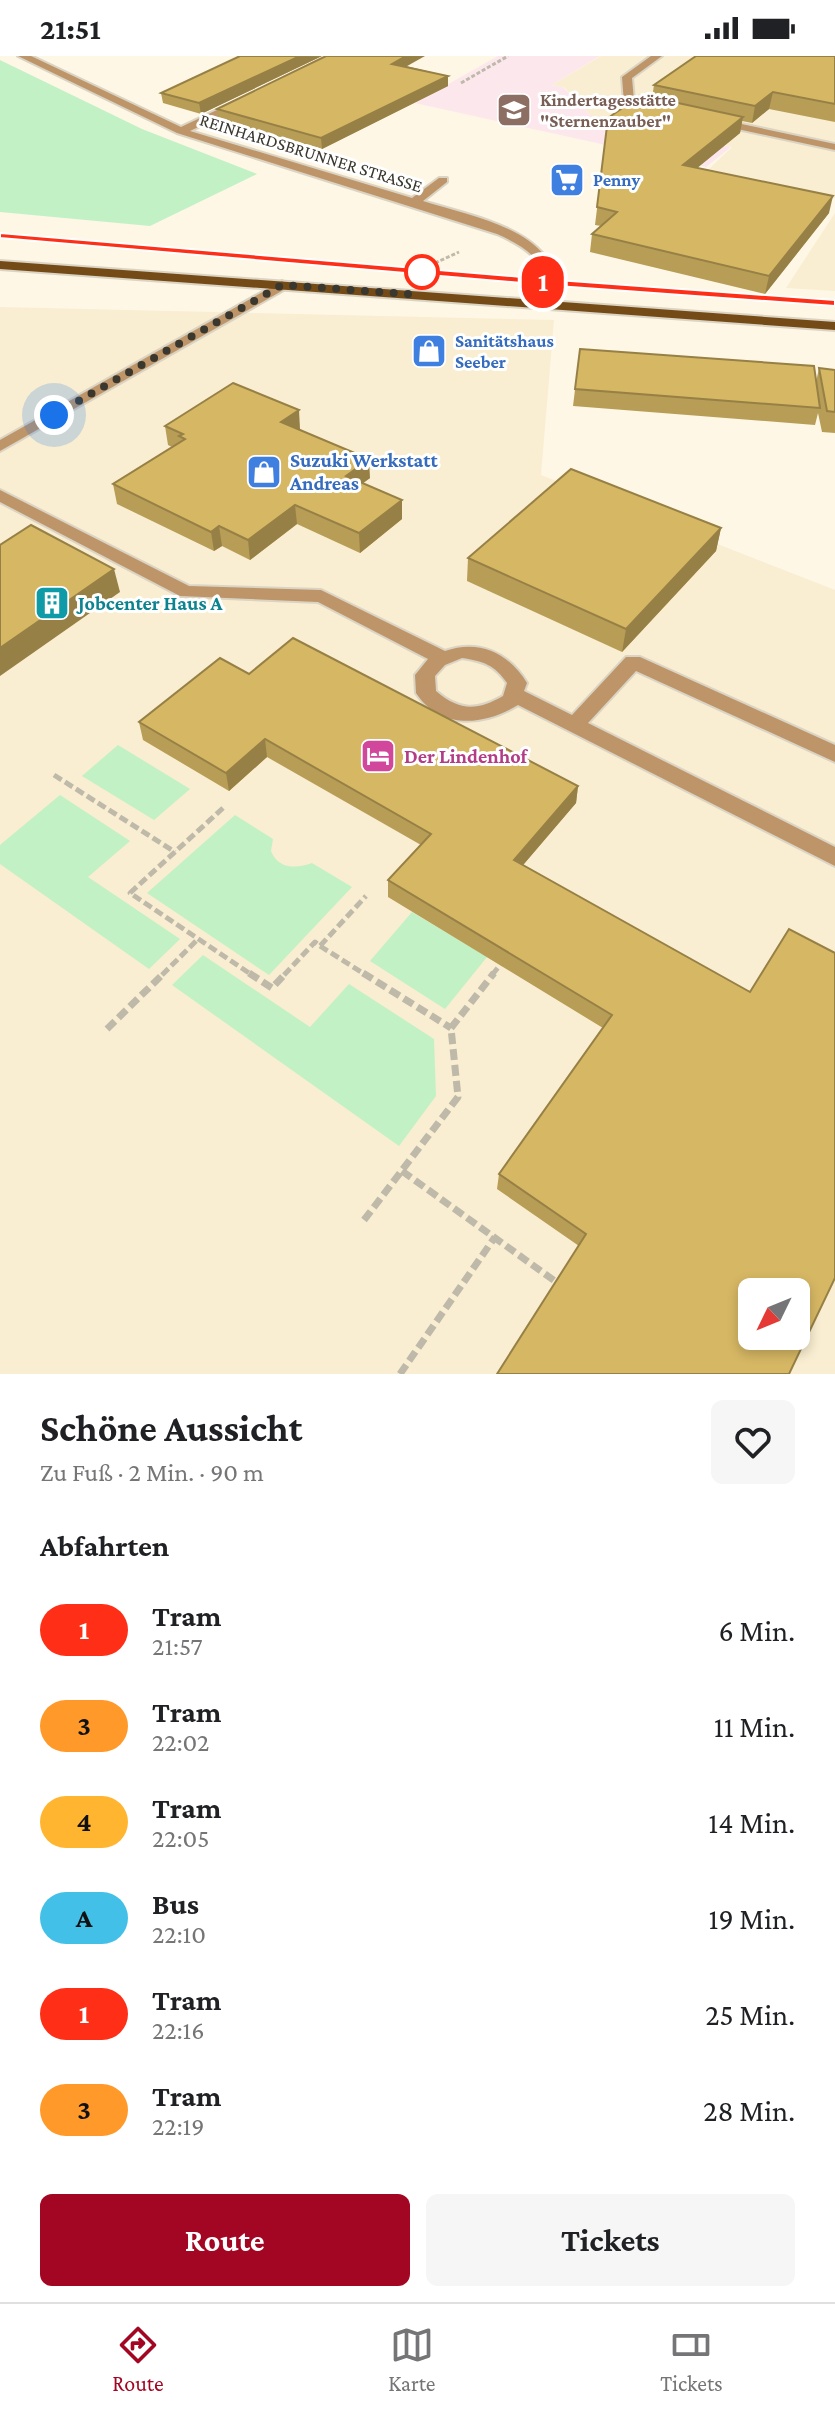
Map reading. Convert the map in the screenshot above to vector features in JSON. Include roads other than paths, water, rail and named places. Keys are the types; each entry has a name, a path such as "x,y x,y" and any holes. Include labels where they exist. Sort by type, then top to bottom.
{"main road":[{"path":"0,265 835,326"}],"street":[{"name":"REINHARDSBRUNNER STRASSE","path":"23,56 181,131 486,226 530,245 549,265 557,283 554,304"},
{"path":"657,56 627,77 629,103 673,113"},
{"path":"181,131 258,94"},
{"path":"703,119 835,147"},
{"path":"413,203 443,180"},
{"path":"0,446 282,285"},
{"path":"0,495 186,592 321,596 443,658"},
{"path":"461,652 487,654 507,665 517,683 513,694 512,700 492,713 466,716 443,710 426,693 425,675 443,658 461,652"},
{"path":"575,725 633,662 835,754"},
{"path":"513,694 835,857"}],"tram line":[{"path":"0,236 835,303"},
{"name":"1","path":"0,236 835,303"}],"place":[{"name":"Kindertagesstätte \"Sternenzauber\"","path":"514,110"},
{"name":"Penny","path":"567,180"},
{"name":"Sanitätshaus Seeber","path":"429,351"},
{"name":"Suzuki Werkstatt Andreas","path":"264,472"},
{"name":"Jobcenter Haus A","path":"52,603"},
{"name":"Der Lindenhof","path":"378,756"}]}
